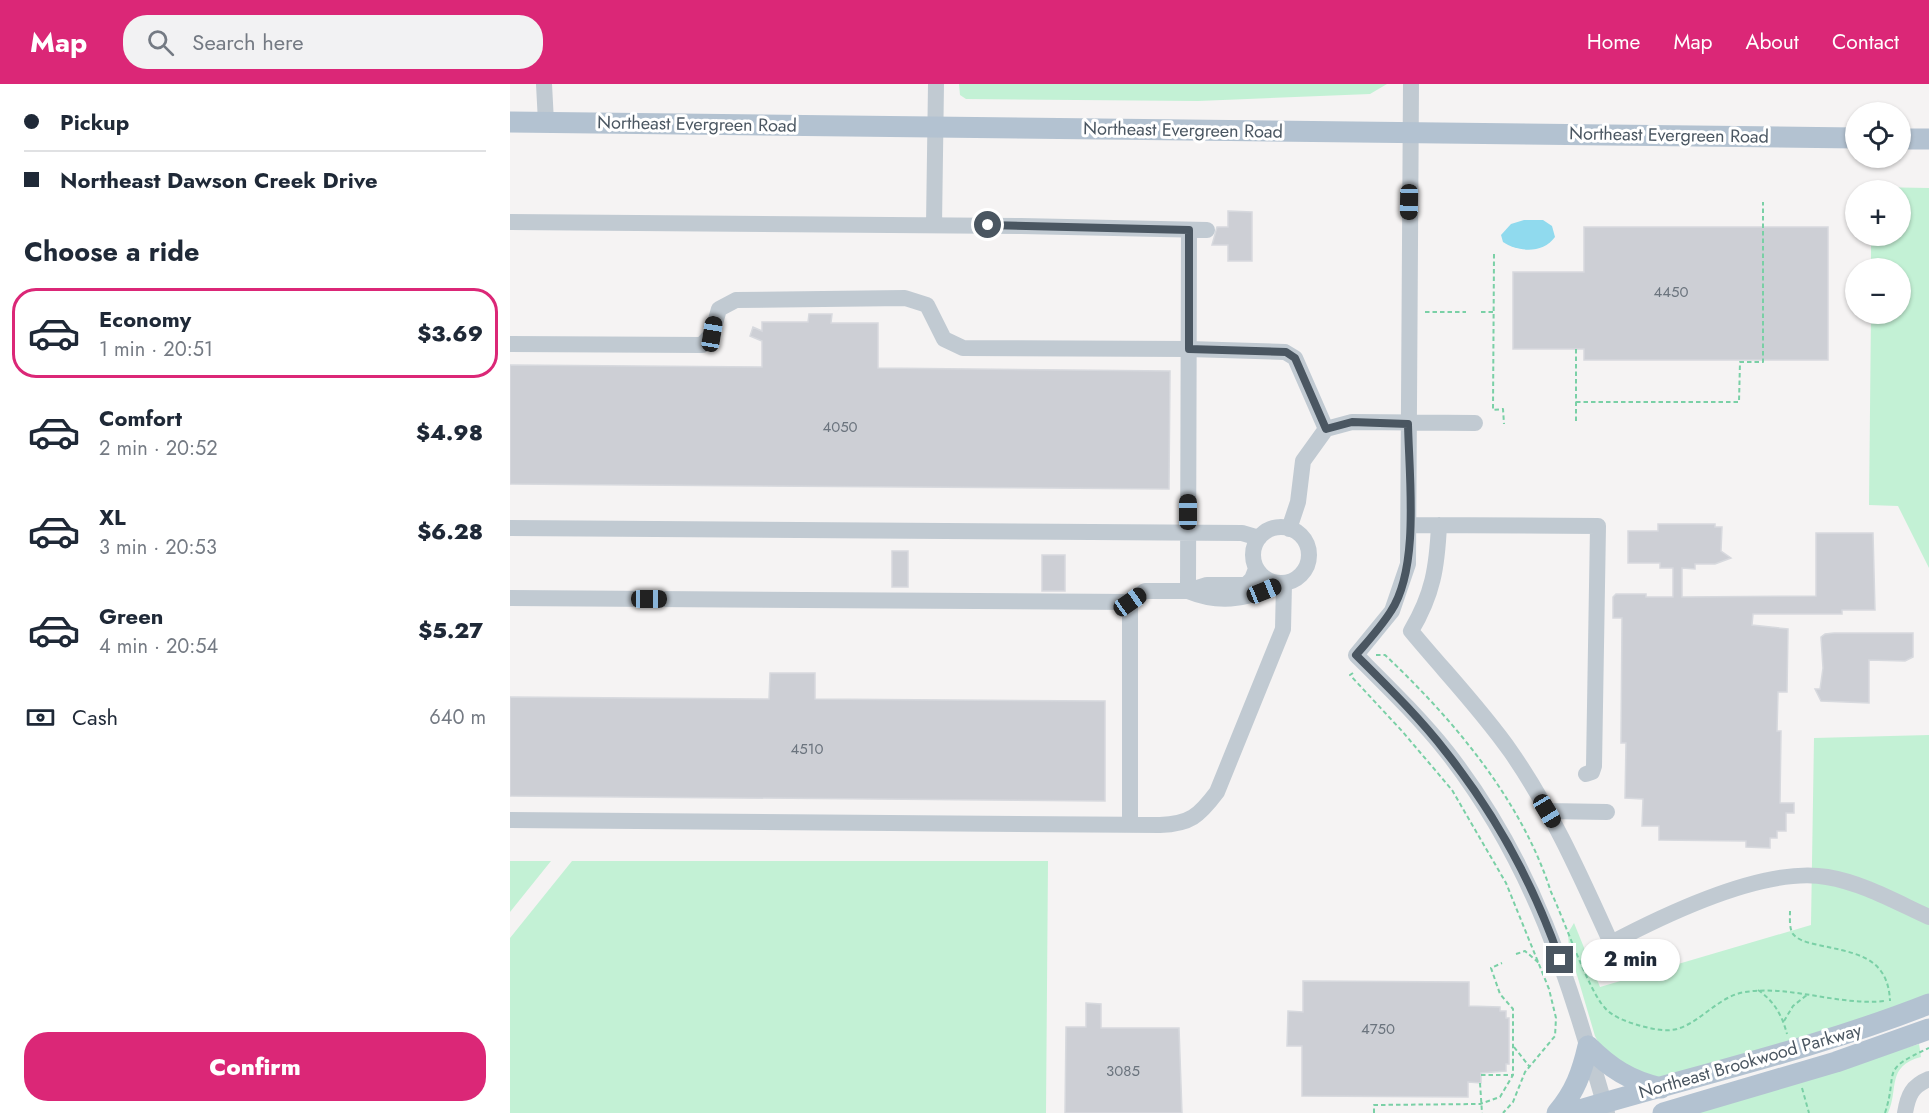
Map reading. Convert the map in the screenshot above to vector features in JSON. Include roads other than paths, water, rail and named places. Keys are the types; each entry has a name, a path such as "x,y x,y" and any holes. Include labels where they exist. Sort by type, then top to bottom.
{"main road":[{"name":"Northeast Evergreen Road","path":"510,122 1845,138"},
{"path":"1911,139 1929,139"},
{"name":"Northeast Brookwood Parkway","path":"1570,1113 1605,1108 1662,1088 1862,1028 1929,1004"},
{"name":"Northeast Brookwood Parkway","path":"1664,1113 1845,1059 1929,1029"},
{"path":"1557,1113 1574,1092 1581,1076 1588,1046 1616,1072 1638,1082 1662,1088"}],"street":[{"path":"544,84 546,122"},
{"path":"934,225 936,84"},
{"path":"1411,84 1408,564 1392,611 1356,655 1446,751 1512,852 1553,938 1588,1046 1605,1108"},
{"path":"510,222 934,225 1207,230"},
{"path":"1188,591 1189,230"},
{"path":"510,344 702,345 712,334 719,309 736,300 905,298 927,305 944,339 963,348 1286,352 1295,358 1326,429"},
{"path":"1289,528 1298,502 1303,460 1326,429 1352,422 1475,423"},
{"path":"1409,525 1598,526 1594,766 1592,772 1586,774"},
{"path":"1438,525 1434,582 1429,598 1411,631 1505,744 1564,840 1611,943 1637,929 1739,887 1767,880 1801,876 1828,877 1851,883 1929,917"},
{"path":"510,528 1188,532 1242,533 1259,538"},
{"path":"1188,591 1207,599 1245,599 1294,580 1308,564 1309,553 1306,542 1289,528 1268,531 1259,538 1254,547 1253,558 1256,569 1263,577 1273,582 1284,583"},
{"path":"510,598 1130,602 1145,591 1188,591 1207,585 1246,585 1252,579 1256,569"},
{"path":"510,820 1130,825 1184,823 1205,808 1217,792 1283,628 1284,583"},
{"path":"1130,602 1130,825"},
{"path":"1547,811 1607,812"},
{"path":"1905,1113 1911,1090 1929,1079"}],"water":[{"path":"1524,220 1543,220 1552,226 1555,237 1550,243 1530,250 1516,248 1503,242 1501,235 1511,224"}]}
